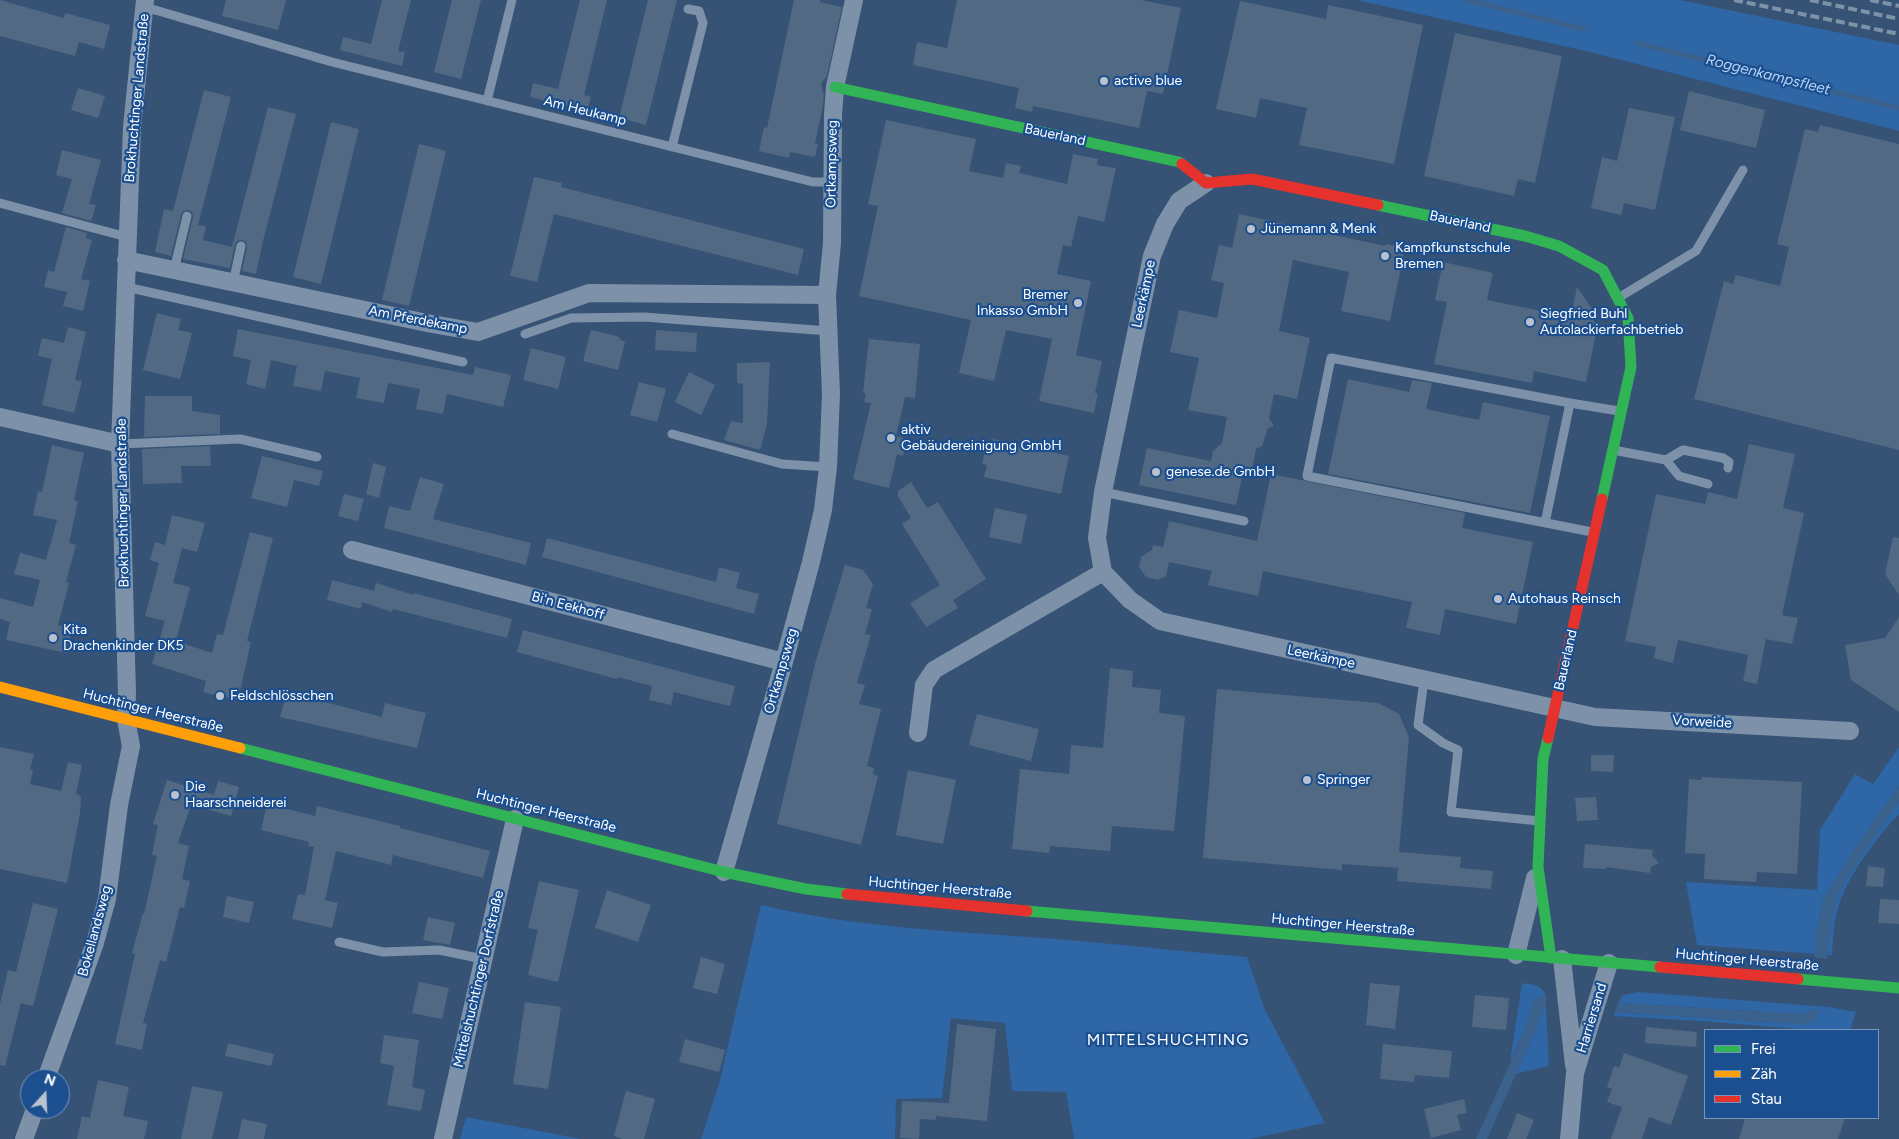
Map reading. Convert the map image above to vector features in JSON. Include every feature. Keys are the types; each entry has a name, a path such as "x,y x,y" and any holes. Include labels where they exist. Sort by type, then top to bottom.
{"main road":[{"name":"Bauerland","path":"835,87 1179,162 1206,183 1252,179 1525,236 1559,246 1603,270 1628,318 1631,367 1556,708 1543,759 1538,867 1556,958"},
{"name":"Huchtinger Heerstraße","path":"0,687 724,872 806,889 885,899 1899,988"}],"street":[{"name":"Ortkampsweg","path":"724,872 784,662 819,527 828,468 831,394 827,296 832,244 833,115 835,87 854,0"},
{"name":"Brokhuchtinger Landstraße","path":"126,719 120,444 132,127 145,4"},
{"name":"Leerkämpe","path":"1206,183 1179,201 1165,224 1152,256 1103,492 1097,538 1103,572 1130,600 1160,621 1556,708"},
{"name":"Am Pferdekamp","path":"126,260 478,332 589,293 827,296"},
{"path":"0,417 120,444"},
{"name":"Bi'n Eekhoff","path":"352,550 784,662"},
{"path":"918,733 924,685 934,670 1103,572"},
{"name":"Vorweide","path":"1556,708 1595,717 1850,731"},
{"name":"Bokellandsweg","path":"50,1069 95,943 107,899 119,806 131,746 126,719"},
{"name":"Mittelshuchtinger Dorfstraße","path":"443,1139 515,819"},
{"name":"Bauerland","path":"1516,955 1538,867"},
{"name":"Harriersand","path":"1556,958 1575,1073"},
{"name":"Harriersand","path":"1569,1139 1575,1073 1608,963"},
{"path":"24,1139 31,1119"}],"lane":[{"path":"487,101 512,0"},
{"name":"Am Heukamp","path":"145,4 332,62 813,182 832,182"},
{"path":"672,147 703,23 699,11 688,9"},
{"path":"1618,298 1696,251 1743,170"},
{"path":"0,203 127,237"},
{"path":"174,270 186,216"},
{"path":"232,283 241,246"},
{"path":"126,287 464,362"},
{"path":"525,334 571,318 644,317 829,331"},
{"path":"1595,532 1307,476 1331,358 1621,412"},
{"path":"1545,522 1570,403"},
{"path":"672,434 782,464 828,468"},
{"path":"120,444 240,439 317,457"},
{"path":"1613,450 1666,460 1679,476 1708,484"},
{"path":"1666,460 1683,450 1723,458 1729,462 1728,468"},
{"path":"1103,492 1244,521"},
{"path":"1424,680 1418,724 1443,743 1458,750 1451,812 1540,822"},
{"path":"340,942 383,952 439,950 483,958"}],"shaded area":[{"path":"1357,0 1680,0 1899,45 1899,131 1586,51"},
{"path":"1899,747 1899,786 1858,844 1823,900 1817,930 1815,954 1697,945 1686,882 1817,890 1820,830 1855,774 1873,784"},
{"path":"1899,786 1899,802 1870,842 1838,893 1831,921 1827,959 1814,957 1823,900 1858,844"},
{"path":"1899,802 1899,814 1869,849 1851,877 1838,906 1833,933 1832,955 1827,955 1831,921 1838,893 1870,842"},
{"path":"761,905 831,918 901,927 1247,957 1265,1010 1325,1123 1250,1139 1074,1139 1066,1092 1012,1091 1005,1023 951,1018 942,1098 896,1099 895,1139 701,1139 719,1084"},
{"path":"1522,983 1540,987 1546,996 1540,996 1510,1062"},
{"path":"1639,992 1829,1007 1856,1012 1850,1029 1799,1029 1614,1016 1615,1012 1785,1023 1810,1010 1801,1014 1618,1003 1623,995"},
{"path":"1540,996 1546,996 1546,1006 1534,1034 1487,1139 1476,1139 1520,1041 1533,1002"},
{"path":"1618,1003 1801,1014 1810,1010 1820,1011 1810,1023 1796,1024 1615,1012"},
{"path":"1546,1006 1549,1066 1515,1074 1543,1010"},
{"path":"466,1117 581,1139 460,1139"}],"building":[{"path":"0,0 64,18 65,13 110,25 104,49 79,42 75,56 0,36"},
{"path":"226,0 286,0 278,30 222,16"},
{"path":"382,0 411,0 398,51 405,52 402,66 340,50 343,37 371,44"},
{"path":"452,0 481,0 461,79 434,72"},
{"path":"580,0 607,0 584,95 591,97 587,111 530,97 533,83 558,89"},
{"path":"648,0 677,0 646,125 619,118"},
{"path":"794,0 820,0 820,2 842,7 827,76 821,84 824,95 815,143 818,144 815,157 790,152 789,158 759,151 764,127 767,128"},
{"path":"957,0 1141,0 1181,8 1163,94 1147,91 1139,128 1033,106 1032,112 1015,108 1019,88 913,65 917,42 947,48"},
{"path":"1240,1 1326,19 1328,5 1423,25 1394,164 1299,145 1307,108 1260,98 1256,118 1216,109"},
{"path":"1455,33 1562,56 1535,183 1518,179 1514,196 1424,176"},
{"path":"78,88 105,96 98,118 71,110"},
{"path":"204,90 231,97 198,225 206,226 203,240 232,247 268,107 296,114 256,274 242,271 247,247 246,242 242,240 237,241 235,244 230,268 183,259 193,217 192,212 188,210 183,211 181,215 171,256 155,252 164,209 173,211"},
{"path":"1689,91 1765,110 1756,148 1680,130"},
{"path":"1629,108 1675,117 1655,210 1624,203 1621,215 1591,208 1602,157 1617,161"},
{"path":"886,120 976,139 969,171 1003,178 1006,163 1021,166 1019,173 1067,184 1073,154 1098,159 1097,165 1116,168 1104,222 1078,216 1071,247 1063,245 1057,274 1091,281 1076,355 1102,361 1095,393 1098,394 1094,413 1039,401 1052,339 1006,330 994,381 959,373 971,320 859,296 878,206 868,204"},
{"path":"331,122 359,129 321,284 293,277"},
{"path":"1820,125 1899,144 1899,450 1694,399 1724,281 1733,284 1736,275 1780,286 1789,247 1777,244 1805,129 1818,132"},
{"path":"419,144 446,151 409,306 382,300"},
{"path":"62,150 101,160 89,204 96,205 91,221 62,213 72,179 56,175"},
{"path":"534,177 562,183 561,187 804,249 798,275 554,214 537,282 510,276"},
{"path":"1239,214 1385,246 1386,244 1405,248 1390,321 1341,311 1349,272 1293,260 1279,331 1310,338 1297,399 1274,394 1269,418 1274,426 1268,428 1262,446 1256,449 1252,470 1244,468 1236,505 1139,485 1147,448 1211,461 1213,451 1222,443 1227,417 1188,410 1199,358 1170,352 1179,310 1217,318 1224,283 1211,280 1219,245 1232,248"},
{"path":"66,227 87,233 86,238 92,240 81,279 90,281 83,311 63,306 67,292 44,287 48,270 54,272"},
{"path":"1443,262 1493,273 1487,300 1571,317 1577,287 1593,310 1594,322 1598,323 1586,382 1534,371 1532,383 1434,364 1447,302 1435,300"},
{"path":"157,313 181,319 178,330 192,333 180,379 143,370"},
{"path":"68,327 86,332 75,380 82,381 74,413 42,405 52,359 38,356 42,338 64,343"},
{"path":"238,329 473,375 475,367 511,375 503,407 447,394 443,414 416,409 420,389 388,383 384,403 356,398 360,378 325,371 321,391 293,386 297,366 271,360 265,389 246,384 251,360 233,356"},
{"path":"591,330 620,337 619,339 625,342 618,370 583,361"},
{"path":"656,330 697,333 696,352 655,350"},
{"path":"869,339 920,344 915,398 905,397 896,436 907,439 903,456 897,454 889,488 853,479 871,403 864,402 866,393 863,393"},
{"path":"531,348 566,357 558,389 523,380"},
{"path":"770,362 767,424 760,450 724,440 731,421 743,423 743,384 737,383 737,363"},
{"path":"689,372 715,385 701,415 675,402"},
{"path":"1348,379 1409,392 1412,380 1432,383 1426,409 1479,420 1483,402 1550,416 1530,513 1328,474"},
{"path":"639,382 666,389 657,422 630,415"},
{"path":"145,396 192,396 192,411 220,415 220,434 144,437"},
{"path":"993,439 1069,456 1061,494 984,477 987,465 982,464 985,450 990,451"},
{"path":"1749,444 1795,454 1783,508 1804,513 1782,615 1798,618 1792,644 1766,639 1757,684 1743,681 1748,655 1678,640 1673,663 1654,658 1656,647 1625,641 1656,494 1705,504 1708,492 1737,499"},
{"path":"52,445 84,453 74,500 78,501 69,543 76,545 66,582 69,583 58,625 72,629 67,653 6,640 10,622 0,619 0,598 33,607 40,580 14,574 20,553 46,560 57,520 33,515 38,491 42,492"},
{"path":"210,446 211,466 181,466 182,483 143,484 142,449"},
{"path":"262,456 323,471 319,486 294,480 287,507 251,498"},
{"path":"373,463 386,467 379,498 366,494"},
{"path":"1271,474 1465,513 1462,528 1533,542 1516,624 1445,609 1440,635 1406,628 1412,602 1263,571 1258,596 1208,585 1212,571 1169,562 1166,576 1158,580 1146,577 1139,567 1141,557 1152,550 1153,545 1163,547 1169,521 1257,541"},
{"path":"420,477 444,484 433,519 531,543 526,565 384,528 389,506 410,511"},
{"path":"911,482 927,508 938,502 986,579 953,600 958,608 926,627 910,603 940,585 902,524 911,518 898,496 898,491"},
{"path":"344,494 364,499 358,521 338,516"},
{"path":"995,508 1027,515 1021,544 989,537"},
{"path":"172,515 205,523 197,552 182,548 173,583 190,587 176,641 212,653 217,634 223,635 250,532 273,538 247,641 251,642 238,700 203,692 206,681 152,664 165,621 145,616 159,563 150,560 155,542 165,545"},
{"path":"1893,537 1899,538 1899,595 1885,574"},
{"path":"547,538 716,582 719,567 740,573 736,588 759,594 754,614 542,557"},
{"path":"845,565 863,570 873,584 866,608 872,609 865,634 871,635 857,683 865,685 859,704 881,709 867,766 874,768 873,774 878,776 861,845 777,824 816,660"},
{"path":"332,580 374,591 376,583 413,595 414,593 512,619 507,638 393,609 392,612 362,602 361,609 327,600"},
{"path":"1899,617 1899,712 1851,680 1845,645 1885,638"},
{"path":"523,630 735,686 730,706 674,692 671,705 649,700 652,686 618,677 617,679 517,652"},
{"path":"1110,668 1133,671 1132,687 1161,690 1159,713 1185,716 1174,831 1112,826 1110,851 1050,846 1049,853 1012,849 1020,769 1069,774 1071,745 1103,748"},
{"path":"1217,689 1378,703 1399,714 1409,737 1399,852 1461,857 1460,868 1493,871 1491,889 1397,881 1398,868 1342,864 1342,870 1203,858"},
{"path":"287,692 382,717 385,703 426,713 417,748 280,717"},
{"path":"977,714 1039,729 1031,761 969,745"},
{"path":"0,747 34,754 30,769 33,770 30,784 61,791 68,762 82,765 76,794 81,796 80,813 67,883 0,869"},
{"path":"1591,755 1614,755 1613,772 1591,771"},
{"path":"908,770 956,780 943,844 896,835"},
{"path":"1702,777 1802,782 1797,874 1757,872 1756,882 1704,879 1705,854 1685,853 1689,779 1701,780"},
{"path":"167,780 214,795 218,781 239,787 231,816 191,805 178,843 189,846 182,879 190,881 184,908 180,907 166,962 160,960 143,1023 147,1024 142,1050 115,1044 135,954 132,953 144,914 157,856 152,855 158,825 153,824"},
{"path":"1596,797 1598,820 1577,821 1575,798"},
{"path":"267,804 315,816 317,806 400,826 400,828 490,851 483,878 393,855 391,865 336,851 325,900 338,903 332,928 292,919 298,894 305,895 314,847 308,846 309,842 261,830"},
{"path":"1585,844 1653,850 1652,855 1659,863 1651,867 1650,873 1606,867 1606,869 1583,868"},
{"path":"1868,866 1885,868 1883,887 1866,886"},
{"path":"539,881 579,890 558,982 528,975 538,930 528,928"},
{"path":"607,890 651,905 638,942 595,928"},
{"path":"227,896 254,902 249,923 223,917"},
{"path":"1880,899 1899,900 1899,924 1878,923"},
{"path":"33,903 58,909 33,1006 21,1003 5,1066 0,1065 0,1004 8,970 16,972"},
{"path":"428,917 455,923 450,945 423,940"},
{"path":"701,957 725,964 717,994 693,988"},
{"path":"419,982 449,988 442,1019 412,1013"},
{"path":"1370,983 1400,986 1395,1029 1366,1025"},
{"path":"1475,995 1509,998 1506,1030 1472,1027"},
{"path":"525,1002 561,1007 548,1089 513,1084"},
{"path":"957,1024 996,1029 987,1121 936,1116 936,1120 920,1119 919,1139 900,1138 902,1101 949,1103"},
{"path":"1646,1027 1697,1032 1696,1047 1645,1043"},
{"path":"384,1035 419,1040 412,1087 425,1090 421,1111 387,1105 394,1066 380,1063"},
{"path":"685,1039 725,1050 719,1072 679,1062"},
{"path":"228,1043 274,1054 271,1066 225,1056"},
{"path":"1383,1044 1452,1051 1449,1078 1415,1075 1414,1082 1380,1079"},
{"path":"1624,1053 1688,1076 1671,1125 1649,1117 1642,1139 1611,1139 1622,1107 1607,1102 1612,1089 1607,1087 1614,1066 1619,1068"},
{"path":"98,1080 129,1087 123,1116 148,1121 144,1139 77,1139 82,1116 90,1118"},
{"path":"192,1086 223,1092 212,1139 181,1139"},
{"path":"626,1091 655,1099 644,1139 623,1139 614,1136"},
{"path":"1464,1099 1467,1113 1457,1115 1461,1130 1431,1138 1424,1109"},
{"path":"1517,1113 1534,1120 1526,1139 1507,1139"},
{"path":"242,1119 267,1124 264,1139 238,1139"},
{"path":"1745,1119 1845,1119 1838,1139 1739,1139"}],"waterway":[{"name":"Roggenkampsfleet","path":"1467,0 1584,29"},
{"name":"Roggenkampsfleet","path":"1636,43 1899,108"}],"railway":[{"path":"1734,0 1899,34"},
{"path":"1810,0 1899,19"},
{"path":"1870,0 1899,6"}],"traffic: fast":[{"path":"835,87 1182,164"},
{"path":"1378,205 1525,236 1559,246 1603,270 1628,318 1631,367 1602,499"},
{"path":"1548,738 1543,759 1538,867 1551,958"},
{"path":"240,748 724,872 806,889 847,894"},
{"path":"1027,911 1660,967"},
{"path":"1798,979 1899,988"}],"traffic: slow":[{"path":"0,687 240,748"}],"traffic: jam":[{"path":"1182,164 1206,183 1252,179 1378,205"},
{"path":"1548,738 1602,499"},
{"path":"847,894 1027,911"},
{"path":"1660,967 1798,979"}],"place":[{"name":"active blue","path":"1104,81"},
{"name":"Jünemann & Menk","path":"1251,229"},
{"name":"Kampfkunstschule Bremen","path":"1385,256"},
{"name":"Bremer Inkasso GmbH","path":"1078,303"},
{"name":"Siegfried Buhl Autolackierfachbetrieb","path":"1530,322"},
{"name":"aktiv Gebäudereinigung GmbH","path":"891,438"},
{"name":"genese.de GmbH","path":"1156,472"},
{"name":"Autohaus Reinsch","path":"1498,599"},
{"name":"Kita Drachenkinder DK5","path":"53,638"},
{"name":"Feldschlösschen","path":"220,696"},
{"name":"Springer","path":"1307,780"},
{"name":"Die Haarschneiderei","path":"175,795"}],"district":[{"name":"MITTELSHUCHTING","path":"1168,1040"}]}
